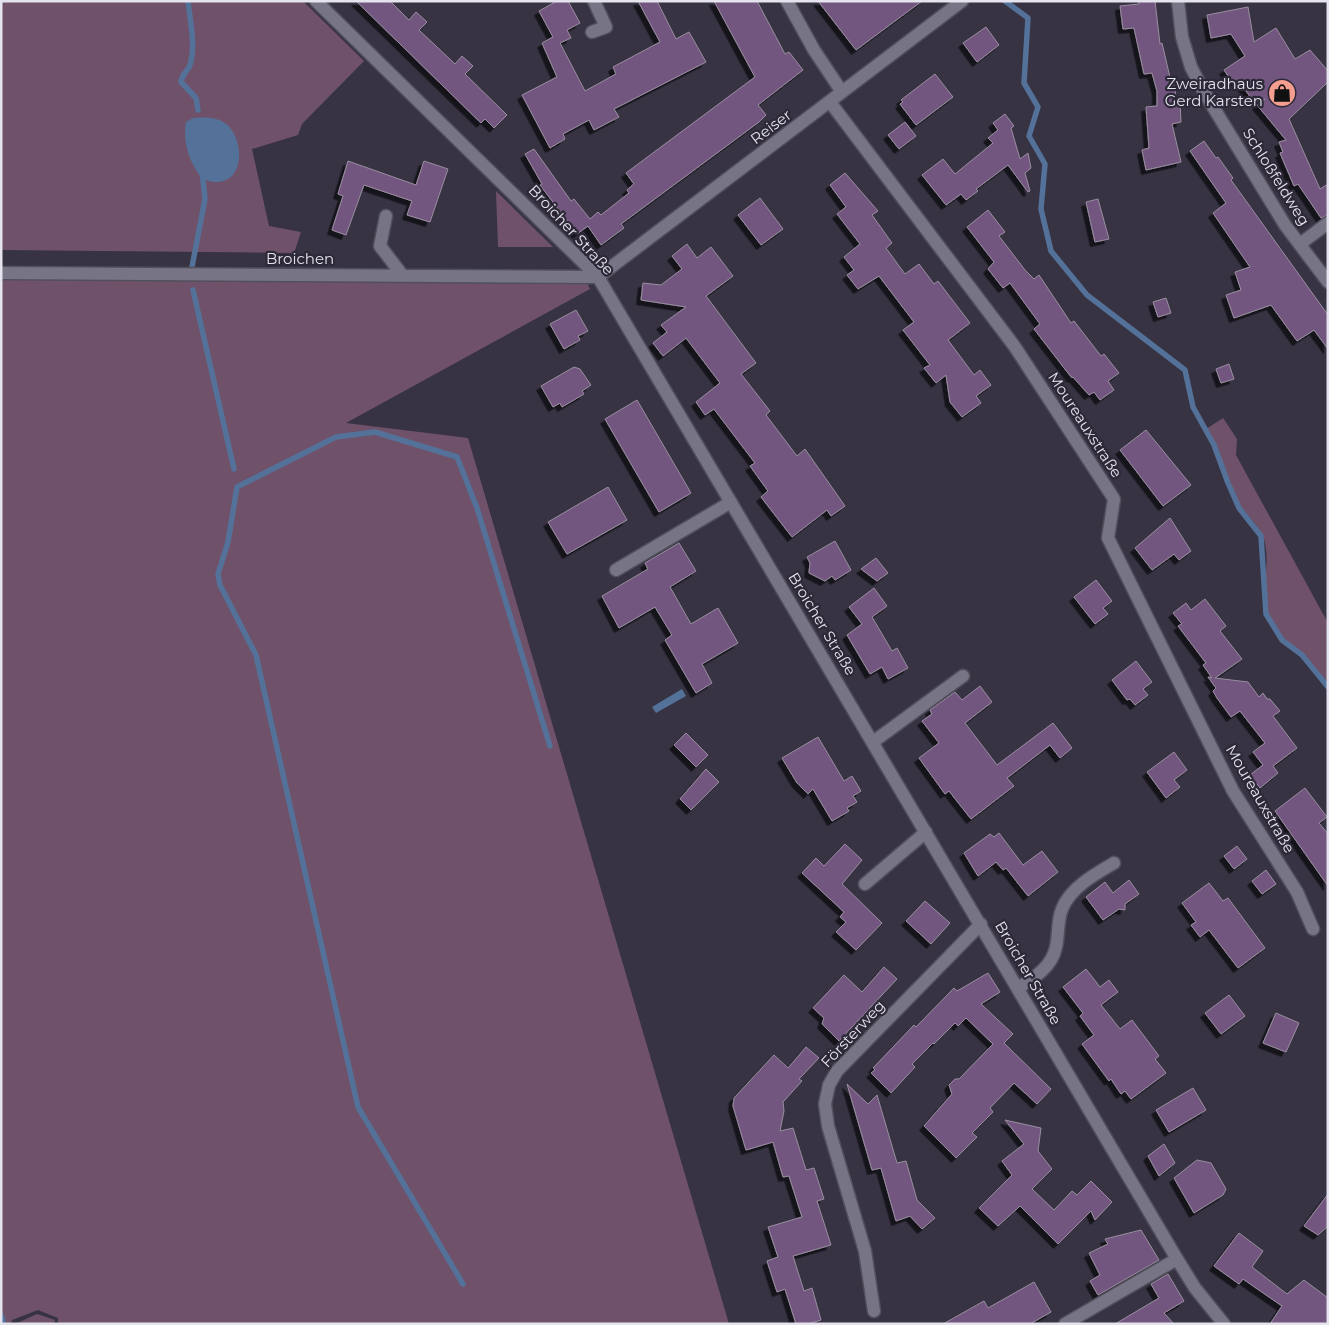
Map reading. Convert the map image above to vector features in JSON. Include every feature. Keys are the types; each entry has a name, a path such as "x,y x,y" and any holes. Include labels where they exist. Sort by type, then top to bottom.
{"street":[{"name":"Broicher Straße","path":"316,1 598,278 1177,1259 1195,1288 1224,1324"},
{"path":"592,32 606,26 594,1"},
{"path":"787,1 814,50 842,92"},
{"name":"Reiser","path":"598,278 962,1"},
{"name":"Schloßfeldweg","path":"1178,1 1182,37 1191,67 1280,217 1328,282"},
{"name":"Moureauxstraße","path":"830,102 1015,348 1114,499 1108,538 1233,791 1297,892 1313,929"},
{"path":"386,216 380,246 403,276"},
{"path":"1300,244 1328,223"},
{"name":"Broichen","path":"1,273 598,278"},
{"path":"616,570 731,502"},
{"path":"873,742 963,676"},
{"path":"865,884 926,832"},
{"path":"1018,988 1043,970 1052,959 1056,948 1058,922 1063,907 1076,888 1114,863"},
{"name":"Försterweg","path":"874,1311 865,1251 828,1126 825,1104 829,1085 837,1071 981,924"},
{"path":"1065,1324 1177,1259"}],"shaded area":[{"path":"1,1 303,1 364,61 302,124 298,135 252,149 269,226 301,232 294,253 1,250"},
{"path":"496,191 553,247 498,247"},
{"path":"1,268 584,276 590,289 346,423 468,438 729,1324 58,1324 58,1318 38,1310 12,1320 11,1324 1,1324"},
{"path":"1223,418 1237,439 1236,455 1328,623 1328,683 1301,653 1279,635 1270,619 1265,595 1267,563 1264,539 1259,529 1240,507 1232,493 1215,447 1206,429"},
{"path":"37,1314 55,1320 54,1324 15,1324"}],"water":[{"path":"193,118 220,120 230,128 235,136 239,157 237,167 233,175 225,180 214,182 205,180 199,175 193,164 186,146 185,134 186,122"},
{"path":"682,689 686,696 656,713 652,707"}],"building":[{"path":"356,1 390,1 409,20 416,12 427,22 419,30 455,64 462,56 473,66 465,74 507,115 494,128 485,119 481,123"},
{"path":"557,1 568,1 580,23 567,30 571,38 560,43 585,91 616,74 613,67 660,42 638,1 657,1 676,39 689,32 706,62 614,109 619,117 594,130 589,120 563,134 565,139 550,148 522,95 557,77 542,43 553,37 539,11"},
{"path":"714,1 757,1 785,54 789,52 803,70 758,105 766,115 759,122 621,224 624,228 601,245 588,226 577,234 540,185 542,184 525,154 534,149 571,201 574,199 590,219 598,212 601,215 629,193 627,190 634,184 626,173 755,77"},
{"path":"818,1 922,1 856,50"},
{"path":"1139,1 1155,1 1160,44 1162,43 1172,86 1175,86 1176,101 1180,101 1181,122 1172,124 1181,162 1146,170 1142,150 1149,148 1146,107 1157,106 1157,91 1152,73 1144,74 1134,28 1123,29 1120,6 1139,4"},
{"path":"1248,7 1254,42 1276,28 1295,59 1310,50 1328,71 1328,82 1289,119 1320,189 1328,184 1328,215 1321,218 1298,184 1294,186 1280,153 1283,152 1279,142 1286,140 1257,105 1265,99 1254,102 1238,80 1233,83 1224,70 1245,56 1231,34 1211,38 1207,15"},
{"path":"986,27 999,45 977,62 963,43"},
{"path":"935,74 953,97 916,125 900,104 903,102 901,100"},
{"path":"1005,114 1014,126 1011,128 1020,159 1028,153 1031,168 1025,173 1030,191 1028,192 1008,165 976,189 978,191 966,200 961,194 946,205 922,175 943,159 955,174 993,143 988,138 998,130 993,123"},
{"path":"905,122 916,136 899,149 888,135"},
{"path":"1204,141 1233,178 1231,180 1328,315 1328,349 1314,330 1297,341 1271,305 1234,318 1226,295 1241,290 1235,272 1250,267 1213,213 1226,203 1190,151"},
{"path":"348,161 416,185 424,161 448,169 430,222 407,215 412,201 364,185 346,235 332,230 343,196 338,194"},
{"path":"845,173 878,211 872,215 892,243 886,248 905,274 919,264 934,284 938,281 970,323 948,340 974,375 980,370 991,385 976,396 981,403 962,417 950,402 946,375 936,383 924,368 930,365 903,330 914,322 879,276 858,289 847,275 854,270 844,257 860,244 837,214 846,207 830,185"},
{"path":"760,198 783,229 761,245 738,215"},
{"path":"1098,199 1109,239 1095,242 1086,202"},
{"path":"988,210 1005,232 999,236 1025,270 1034,279 1039,275 1071,323 1074,321 1101,356 1104,354 1119,373 1108,381 1114,390 1100,400 1094,392 1089,395 1072,378 1034,329 1040,324 1010,283 1003,288 988,269 994,262 967,227"},
{"path":"687,244 697,258 711,247 733,276 706,296 756,363 741,374 770,411 766,415 797,456 805,449 845,506 831,516 827,510 792,537 761,497 768,491 750,466 755,463 714,409 705,415 696,402 720,383 686,338 663,356 653,343 667,332 661,325 686,307 641,300 643,283 661,285 682,269 672,256"},
{"path":"1166,298 1171,313 1158,317 1153,302"},
{"path":"576,310 588,331 578,336 580,340 564,349 550,324"},
{"path":"1229,364 1234,379 1221,383 1216,369"},
{"path":"574,367 580,369 591,385 582,391 584,394 562,407 560,403 553,407 541,386"},
{"path":"637,400 691,493 659,512 605,419"},
{"path":"1146,430 1191,485 1163,506 1120,450"},
{"path":"608,487 627,520 567,554 548,522"},
{"path":"1170,518 1191,551 1179,560 1174,554 1152,570 1135,548"},
{"path":"835,541 851,570 835,580 832,576 825,581 809,573 810,563 807,557"},
{"path":"679,543 696,571 670,587 691,624 718,608 738,643 702,664 712,683 696,693 665,640 672,635 655,607 619,628 602,596 648,569 645,563"},
{"path":"876,558 888,573 877,581 861,569"},
{"path":"1096,580 1112,601 1103,608 1108,614 1095,624 1074,597"},
{"path":"874,588 887,606 872,617 892,651 897,648 908,668 888,679 882,667 870,674 847,635 862,624 849,607"},
{"path":"1205,599 1226,626 1220,631 1242,659 1215,678 1248,682 1259,697 1263,693 1280,711 1273,716 1297,748 1273,766 1278,773 1260,788 1250,775 1263,765 1253,752 1265,743 1240,711 1231,717 1217,698 1213,691 1216,688 1208,677 1212,678 1203,665 1206,663 1178,626 1182,624 1173,613 1186,603 1191,610"},
{"path":"1136,661 1152,682 1143,689 1148,695 1135,705 1130,699 1127,700 1112,680"},
{"path":"980,686 992,702 965,723 997,765 1053,723 1072,748 1060,758 1050,745 1007,778 1014,786 971,819 949,791 945,794 919,758 939,743 922,721 932,714 930,710 955,692 962,700"},
{"path":"686,733 708,755 696,767 674,745"},
{"path":"818,737 844,781 852,776 861,791 853,796 857,802 847,808 849,811 832,821 813,789 808,794 797,783 782,758"},
{"path":"1174,752 1187,770 1174,780 1180,787 1166,798 1147,772"},
{"path":"706,769 719,782 691,810 680,799"},
{"path":"1305,788 1327,817 1319,823 1328,834 1328,886 1275,811"},
{"path":"999,833 1023,865 1042,851 1058,872 1028,896 1006,868 1003,870 996,862 978,876 964,853 990,834 994,837"},
{"path":"845,844 862,860 842,884 882,923 856,950 836,932 846,922 840,917 844,912 802,873 816,858 824,866"},
{"path":"1237,846 1247,859 1234,869 1224,856"},
{"path":"1266,870 1276,884 1262,894 1252,881"},
{"path":"1129,880 1139,894 1125,904 1125,910 1119,909 1103,920 1086,897 1105,882 1113,893"},
{"path":"1209,883 1223,901 1228,898 1265,948 1238,968 1209,930 1200,937 1191,925 1196,922 1182,903"},
{"path":"925,901 950,923 931,944 906,921"},
{"path":"884,967 897,979 839,1041 822,1024 824,1018 813,1008 844,975 862,992"},
{"path":"1086,969 1100,987 1109,980 1118,992 1101,1005 1120,1029 1132,1020 1159,1056 1155,1059 1166,1073 1131,1099 1125,1091 1121,1094 1111,1079 1109,1081 1082,1044 1094,1035 1080,1016 1083,1013 1063,987"},
{"path":"988,973 1000,992 981,1004 1013,1034 1004,1043 1051,1089 1037,1104 1014,1083 990,1108 993,1112 972,1133 977,1137 956,1158 924,1126 952,1094 949,1085 955,1079 959,1079 993,1044 966,1018 958,1026 955,1023 912,1064 915,1067 891,1093 871,1073 875,1070 873,1068 914,1025 916,1027 954,988 957,991"},
{"path":"1229,995 1245,1016 1221,1034 1205,1013"},
{"path":"1276,1013 1299,1023 1286,1052 1263,1043"},
{"path":"806,1047 819,1058 799,1079 802,1081 783,1102 784,1111 780,1131 793,1128 806,1170 814,1168 824,1199 817,1201 831,1245 793,1256 804,1291 812,1288 821,1320 808,1324 796,1324 785,1289 777,1292 767,1261 778,1257 768,1227 802,1217 789,1176 783,1177 773,1142 746,1150 733,1106 734,1098 774,1055 788,1068"},
{"path":"847,1084 868,1104 877,1095 897,1163 906,1161 917,1200 935,1218 922,1229 910,1216 896,1221 881,1168 872,1170"},
{"path":"1193,1088 1206,1110 1169,1132 1156,1110"},
{"path":"1005,1120 1041,1128 1038,1151 1052,1169 1032,1189 1054,1210 1072,1191 1077,1195 1091,1181 1112,1202 1095,1220 1091,1211 1058,1244 1020,1206 998,1226 979,1208 1012,1175 1002,1161 1024,1144"},
{"path":"1164,1144 1175,1163 1159,1176 1148,1156"},
{"path":"1197,1160 1211,1163 1226,1189 1223,1195 1194,1213 1174,1178"},
{"path":"1328,1194 1328,1226 1318,1235 1304,1226"},
{"path":"1141,1230 1159,1260 1098,1295 1090,1281 1100,1275 1089,1253 1108,1244 1105,1239"},
{"path":"1239,1233 1263,1251 1252,1267 1287,1294 1304,1280 1328,1298 1328,1324 1270,1324 1282,1306 1243,1279 1239,1284 1214,1266"},
{"path":"1168,1274 1184,1301 1164,1313 1174,1324 1115,1324 1159,1298 1151,1284"},
{"path":"1034,1282 1051,1312 1030,1324 943,1324 984,1301 988,1308"}],"waterway":[{"path":"188,1 192,33 192,58 181,82 196,98 198,110"},
{"path":"1005,1 1028,18 1024,83 1038,107 1029,136 1045,164 1041,209 1051,251 1087,295 1185,370 1193,407 1214,445 1239,508 1261,536 1266,614 1282,640 1302,655 1328,687"},
{"path":"192,267 205,199 202,171"},
{"path":"193,290 234,469"},
{"path":"463,1284 358,1107 256,655 220,585 218,574 228,542 237,487 336,437 375,432 457,457 477,508 550,746"},
{"path":"1,1315 4,1324"}],"place":[{"name":"Zweiradhaus Gerd Karsten","path":"1282,93"}]}
